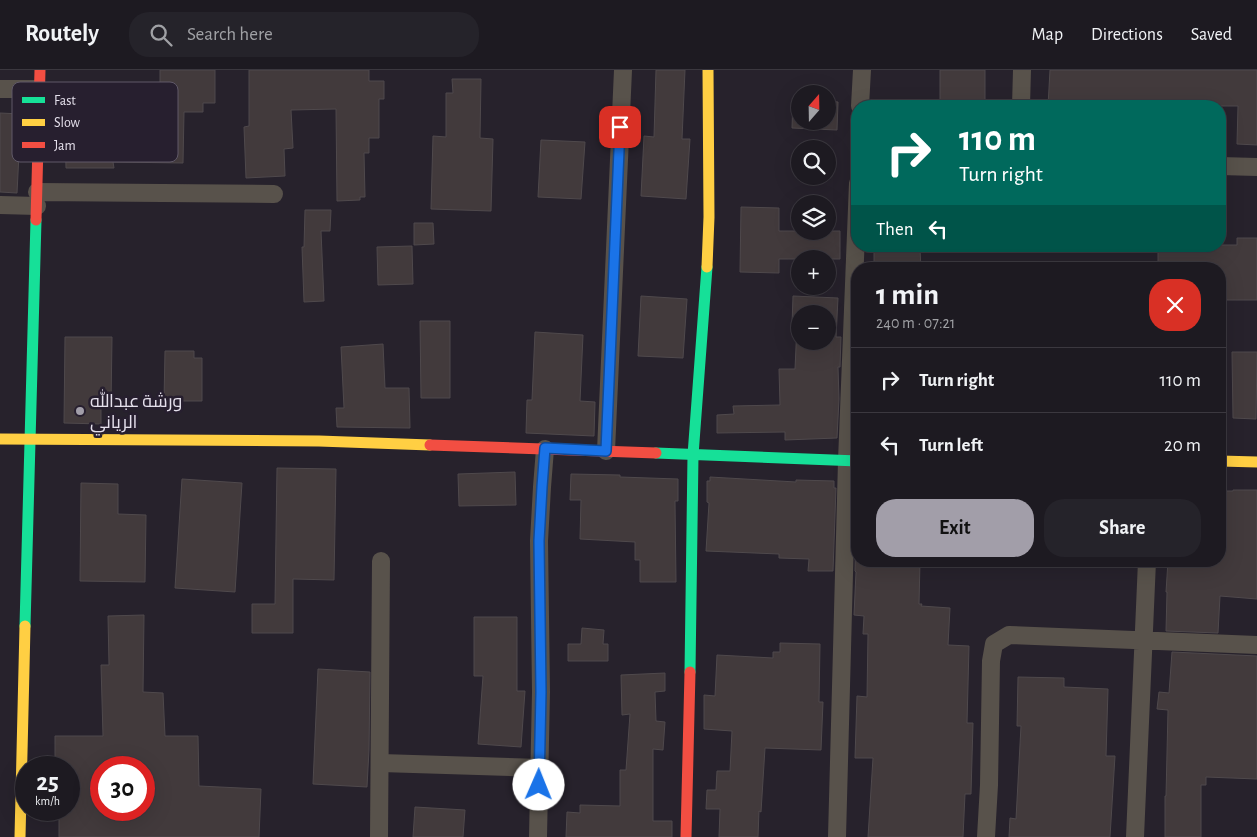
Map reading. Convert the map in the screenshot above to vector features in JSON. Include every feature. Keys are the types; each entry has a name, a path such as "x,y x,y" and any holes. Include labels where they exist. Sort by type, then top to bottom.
{"street":[{"path":"606,451 623,70"},
{"path":"686,837 690,702 693,455 706,300 709,217 708,70"},
{"path":"860,100 862,70"},
{"path":"1021,100 1022,70"},
{"path":"20,837 38,162"},
{"path":"1226,166 1257,167"},
{"path":"0,205 37,199 274,194"},
{"path":"0,439 319,441 851,461"},
{"path":"538,837 541,692 539,541 545,448"},
{"path":"1226,461 1257,462"},
{"path":"837,837 851,486"},
{"path":"379,837 381,561"},
{"path":"1135,837 1147,567"},
{"path":"986,837 989,785 991,661 994,644 1009,635 1257,645"},
{"path":"381,763 540,768"}],"building":[{"path":"160,70 215,70 215,103 203,103 203,112 184,112 183,163 113,162 178,162 178,82 160,82"},
{"path":"249,70 369,70 369,81 384,81 384,99 379,99 379,138 369,138 369,153 364,153 365,197 360,197 360,200 337,201 336,109 291,110 293,148 284,149 285,176 246,178 244,127 249,126"},
{"path":"656,70 685,70 682,139 690,139 686,199 641,196 644,136 654,137"},
{"path":"940,70 985,70 985,100 940,100"},
{"path":"1050,70 1257,70 1257,145 1237,144 1238,106 1226,106 1226,100 1048,100"},
{"path":"452,79 481,79 480,138 493,139 491,211 431,209 433,136 446,137 446,93 453,93"},
{"path":"836,102 838,102 836,130"},
{"path":"0,113 12,114 12,162 19,162 17,193 0,192"},
{"path":"541,140 585,142 581,199 538,197"},
{"path":"66,162 113,162 114,168 66,168"},
{"path":"741,207 779,208 779,231 791,231 791,240 836,240 836,231 840,231 840,259 836,259 836,250 791,250 791,259 779,259 779,273 740,272"},
{"path":"305,210 331,210 330,231 321,231 324,301 304,302 302,247 304,247"},
{"path":"414,223 433,223 434,244 414,245"},
{"path":"1237,238 1257,238 1257,300 1226,300 1226,262 1158,262 1158,252 1226,252 1226,245 1237,245"},
{"path":"412,246 413,284 378,285 377,247"},
{"path":"874,252 920,252 921,262 874,262"},
{"path":"641,296 687,299 683,358 638,356"},
{"path":"793,296 838,298 836,337 836,305 793,305"},
{"path":"420,321 450,321 450,398 421,398"},
{"path":"535,332 583,335 580,401 595,402 594,436 526,433 527,400 532,400"},
{"path":"65,337 112,337 111,405 101,405 101,424 64,423"},
{"path":"836,337 841,337 840,367 838,367 837,438 785,440 785,432 717,433 717,415 734,414 733,406 780,405 779,369 795,369 796,350 836,350"},
{"path":"383,344 385,388 409,388 410,428 337,427 336,408 344,408 341,347"},
{"path":"165,351 194,351 194,358 202,358 202,401 164,401"},
{"path":"1232,352 1257,352 1256,419 1233,418"},
{"path":"277,468 336,469 334,580 293,579 293,633 252,633 252,604 275,604"},
{"path":"515,472 516,505 459,506 458,474"},
{"path":"571,474 678,479 678,501 675,501 676,582 640,582 640,560 635,560 635,542 580,539 581,500 570,500"},
{"path":"710,477 796,482 796,480 834,481 834,488 836,488 833,571 808,571 809,559 779,558 779,554 706,551 709,503 707,502 707,481 710,481"},
{"path":"182,479 242,483 235,592 175,588"},
{"path":"81,483 118,484 118,514 146,515 145,582 80,581"},
{"path":"1257,490 1257,599 1220,596 1218,633 1166,631 1168,567 1226,567 1226,491"},
{"path":"855,567 920,567 919,604 922,604 921,606 950,608 948,645 969,646 967,723 973,723 971,794 965,794 963,837 868,837 873,758 855,758 857,696 867,697 868,634 863,634 864,616 854,615"},
{"path":"144,615 143,692 163,693 165,736 198,736 199,786 261,789 259,837 59,837 59,821 80,821 80,756 55,756 55,736 103,736 101,665 109,665 108,616"},
{"path":"474,617 517,617 517,691 525,691 521,747 478,744 483,676 474,676"},
{"path":"582,628 604,630 603,644 608,644 608,661 568,661 568,644 581,644"},
{"path":"780,643 820,644 819,702 823,702 821,750 765,748 758,837 719,837 720,809 706,809 707,790 716,790 717,771 730,771 732,731 704,729 704,695 715,696 717,655 773,658 773,652 780,652"},
{"path":"1172,652 1257,656 1257,779 1206,777 1206,785 1201,785 1201,837 1165,837 1168,710 1157,709 1159,692 1169,693"},
{"path":"318,669 370,672 367,787 313,784"},
{"path":"665,673 665,691 655,692 656,721 665,722 663,750 653,749 653,821 672,821 672,837 566,837 567,812 580,813 580,805 620,806 620,770 626,770 630,714 622,715 621,675"},
{"path":"1018,677 1064,678 1064,687 1108,689 1106,756 1115,756 1110,837 1009,837 1010,818 1016,819 1021,726 1017,726"},
{"path":"415,807 465,810 463,837 413,837"}],"traffic: fast":[{"path":"25,626 36,220"},
{"path":"690,672 693,455 707,267"},
{"path":"656,453 851,461"}],"traffic: slow":[{"path":"707,267 709,217 708,70"},
{"path":"0,439 319,441 430,445"},
{"path":"1226,461 1257,462"},
{"path":"20,837 25,626"}],"traffic: jam":[{"path":"40,70 40,82"},
{"path":"36,220 38,162"},
{"path":"430,445 656,453"},
{"path":"686,837 690,672"}],"place":[{"name":"ورشة عبدالله الرياني","path":"80,411"}],"route":[{"path":"539,785 541,692 539,541 545,448 606,451 620,127"}]}
